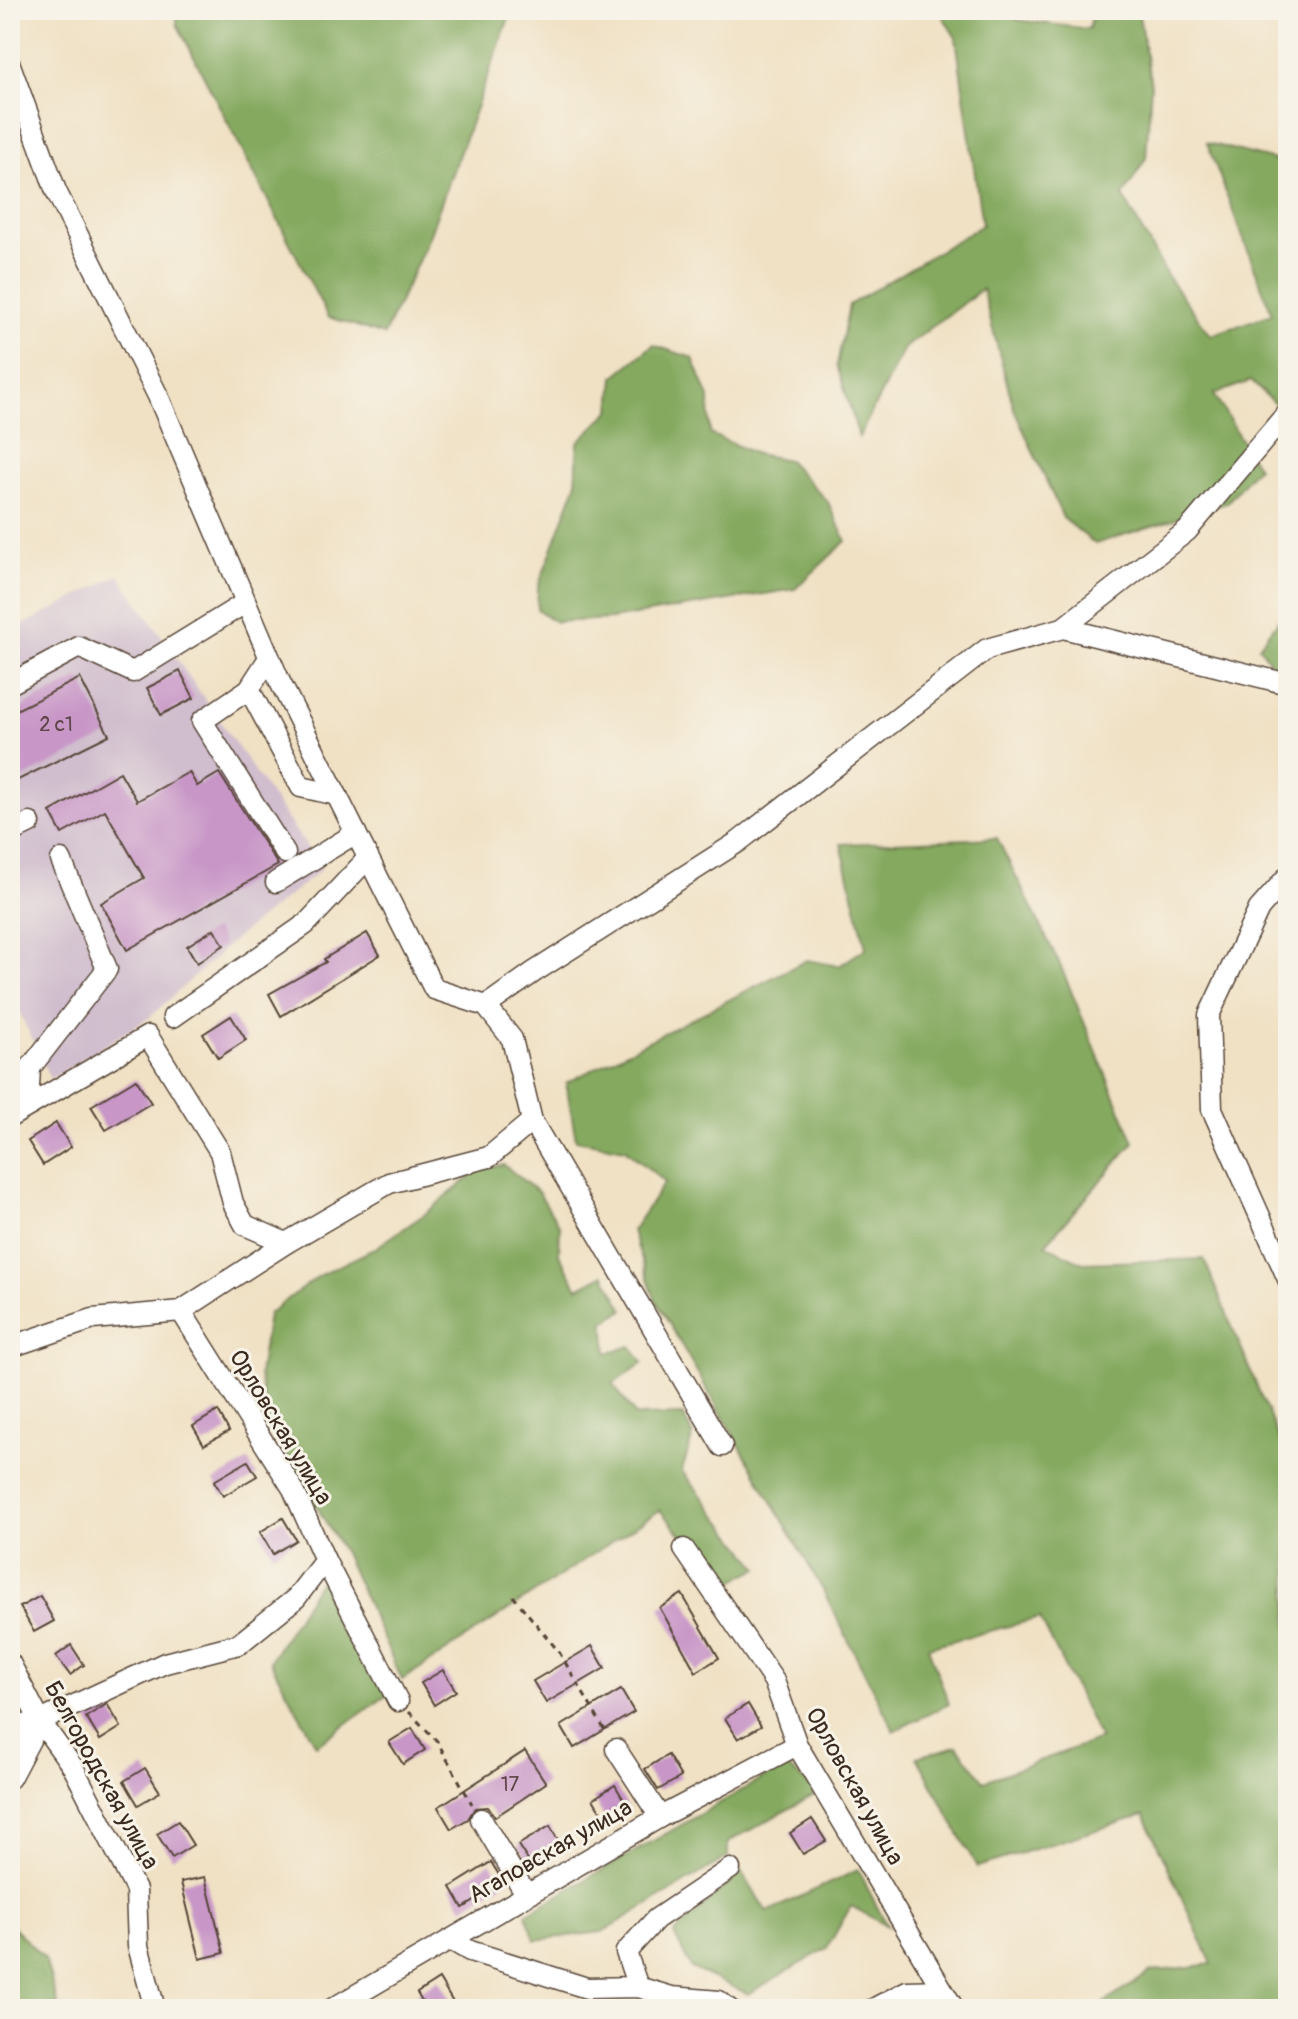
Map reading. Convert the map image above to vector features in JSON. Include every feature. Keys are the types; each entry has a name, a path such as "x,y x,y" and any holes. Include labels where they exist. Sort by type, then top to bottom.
{"street":[{"path":"10,65 56,191 158,396 269,658 434,989 486,1006 512,1039 532,1121 722,1446"},
{"path":"486,1006 738,842 987,649 1063,628 1187,531 1288,412"},
{"path":"10,684 79,647 133,672 245,603"},
{"path":"1063,628 1288,684"},
{"path":"269,658 249,689 202,721 285,853"},
{"path":"249,689 301,787 337,795"},
{"path":"10,833 30,823"},
{"path":"276,882 356,833"},
{"path":"173,1017 306,924 368,858"},
{"path":"28,1105 30,1068 107,969 61,860"},
{"path":"1288,876 1259,909 1209,1015 1212,1109 1288,1279"},
{"path":"10,1117 148,1036 220,1152 233,1203 245,1225 286,1243"},
{"path":"10,1090 28,1105"},
{"path":"10,1347 93,1319 181,1311 286,1243 389,1183 489,1157 532,1121"},
{"name":"Орловская улица","path":"181,1311 293,1489 325,1560 398,1701"},
{"name":"Орловская улица","path":"684,1549 774,1681 797,1745 954,2009"},
{"path":"10,1729 40,1721 165,1663 239,1644 296,1598 325,1560"},
{"name":"Белгородская улица","path":"10,1663 40,1721 73,1767 136,1890 138,1946 155,2009"},
{"path":"10,1778 40,1721"},
{"name":"Агаповская улица","path":"332,2009 660,1817 797,1745"},
{"path":"616,1749 660,1817"},
{"path":"481,1819 526,1894"},
{"path":"638,1987 626,1952 656,1919 730,1869"},
{"path":"451,1940 470,1951 587,1988 638,1987 672,1997 719,2001 729,2009"},
{"path":"873,2009 907,1991 942,1990"}],"path":[{"path":"513,1596 559,1652 616,1749"},
{"path":"398,1701 437,1741 481,1819"}],"shaded area":[{"path":"119,575 322,869 236,938 149,1018 50,1079 10,991 10,632"}],"green space":[{"path":"177,10 512,10 426,244 384,335 328,317 177,24"},
{"path":"939,10 1011,10 1018,20 1089,29 1093,10 1138,10 1151,85 1146,158 1123,196 1169,279 1211,335 1272,314 1207,143 1279,161 1288,174 1288,417 1251,381 1214,394 1257,467 1227,503 1095,544 1063,518 1014,409 982,289 904,348 859,437 837,365 849,305 982,225 956,38"},
{"path":"653,345 693,358 709,398 710,434 756,454 788,460 828,502 846,541 795,589 611,619 555,622 537,609 538,587 576,485 578,442 611,410 614,377"},
{"path":"1288,608 1288,672 1276,670 1259,646"},
{"path":"997,838 1061,967 1134,1142 1045,1245 1083,1263 1204,1259 1288,1461 1288,2009 1104,2009 1104,2003 1151,1972 1212,1964 1144,1815 977,1867 917,1757 957,1746 984,1781 1100,1739 1040,1618 928,1647 949,1704 894,1731 823,1590 655,1299 632,1231 665,1182 625,1149 576,1140 566,1083 807,960 839,966 866,948 841,844"},
{"path":"504,1165 539,1193 560,1227 559,1254 578,1288 604,1274 624,1310 604,1321 607,1353 631,1346 643,1363 613,1384 636,1416 683,1415 693,1435 682,1471 759,1568 724,1585 660,1510 402,1680 344,1553 267,1422 259,1375 268,1314 320,1275 374,1249 425,1214 480,1169"},
{"path":"319,1582 333,1586 393,1691 316,1745 270,1661"},
{"path":"786,1765 818,1793 728,1842 728,1857 602,1932 535,1940 526,1914"},
{"path":"858,1870 887,1926 851,1906 827,1948 748,1994 691,1968 674,1934 741,1871 767,1912"},
{"path":"10,1924 45,1959 59,2009 10,2009"}],"building":[{"path":"180,671 194,698 161,715 147,688"},
{"path":"80,678 109,735 10,784 10,713"},
{"path":"120,772 137,801 189,772 197,786 219,773 278,865 127,950 101,903 144,878 105,810 62,834 50,812"},
{"path":"214,929 224,945 197,963 187,946"},
{"path":"367,933 380,955 281,1016 269,994 326,962 324,959"},
{"path":"231,1016 246,1040 218,1058 203,1034"},
{"path":"136,1079 151,1103 106,1130 91,1106"},
{"path":"56,1123 71,1147 43,1165 28,1141"},
{"path":"218,1411 229,1431 204,1445 193,1426"},
{"path":"248,1461 257,1476 223,1496 214,1481"},
{"path":"283,1518 296,1540 273,1554 260,1532"},
{"path":"682,1594 719,1658 696,1672 660,1608"},
{"path":"40,1596 54,1621 34,1632 20,1607"},
{"path":"71,1645 84,1665 70,1675 56,1656"},
{"path":"592,1646 605,1668 546,1703 533,1681"},
{"path":"443,1670 456,1691 434,1705 421,1683"},
{"path":"621,1690 634,1712 574,1748 561,1726"},
{"path":"107,1704 121,1727 100,1740 86,1717"},
{"path":"748,1704 761,1726 738,1739 725,1718"},
{"path":"412,1728 425,1750 403,1764 389,1742"},
{"path":"525,1751 546,1783 495,1817 488,1807 475,1808 468,1819 451,1829 438,1807"},
{"path":"668,1755 681,1777 658,1790 645,1769"},
{"path":"145,1768 160,1792 138,1805 124,1781"},
{"path":"615,1785 628,1807 606,1820 593,1799"},
{"path":"812,1819 826,1841 803,1854 790,1833"},
{"path":"178,1821 193,1845 172,1858 157,1834"},
{"path":"550,1826 563,1849 532,1867 518,1845"},
{"path":"491,1862 504,1883 463,1908 451,1887"},
{"path":"205,1877 224,1953 200,1959 181,1882"},
{"path":"439,1979 457,2009 426,2009 417,1993"}]}
